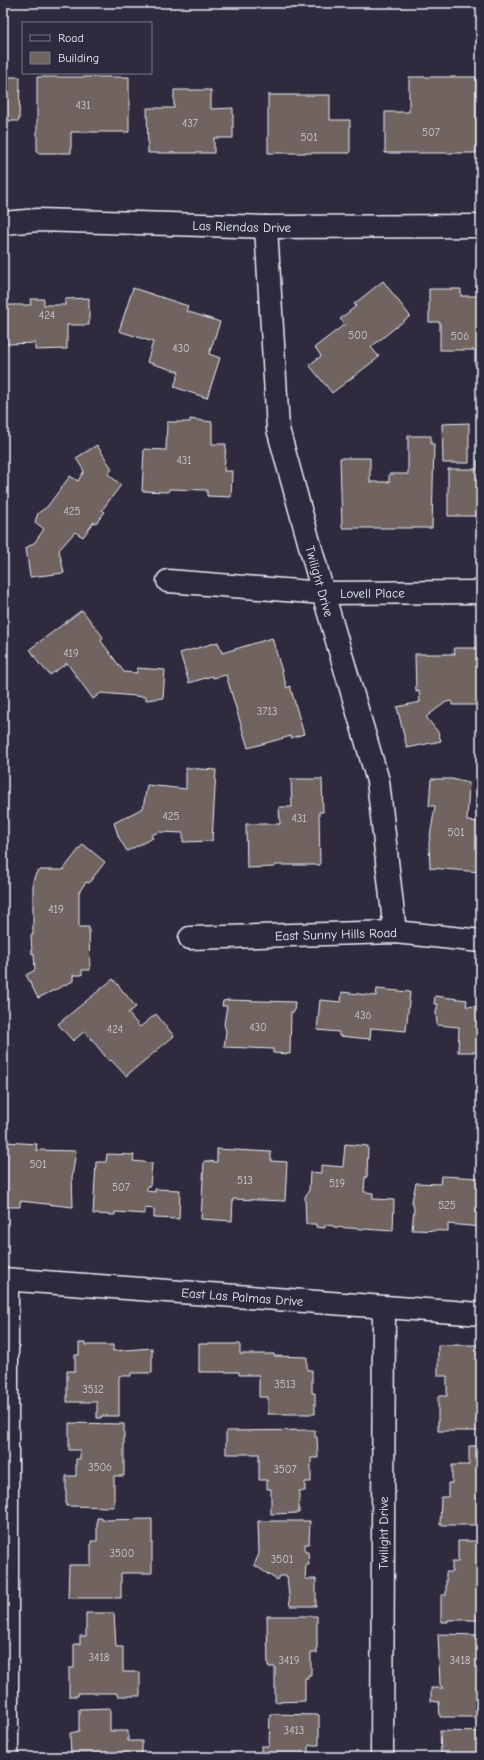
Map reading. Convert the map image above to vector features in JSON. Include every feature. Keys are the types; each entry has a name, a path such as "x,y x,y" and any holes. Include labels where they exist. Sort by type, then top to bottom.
{"street":[{"name":"Las Riendas Drive","path":"3,223 38,220 266,226 481,226"},
{"name":"Twilight Drive","path":"266,226 278,429 323,593 378,780 395,932"},
{"name":"Lovell Place","path":"168,581 323,593 481,592"},
{"name":"East Sunny Hills Road","path":"190,938 395,932 481,941"},
{"name":"East Las Palmas Drive","path":"5,1279 481,1314"},
{"path":"5,1279 7,1757"},
{"name":"Twilight Drive","path":"382,1757 384,1308"}],"building":[{"path":"3,77 20,77 19,121 3,121"},
{"path":"37,77 129,77 129,132 71,132 71,153 37,153"},
{"path":"409,77 476,77 476,153 385,153 385,112 409,112"},
{"path":"174,90 211,90 211,109 233,108 233,138 214,138 214,153 148,153 147,108 174,108"},
{"path":"268,95 330,95 330,120 350,120 350,153 268,153"},
{"path":"383,281 410,316 371,347 379,357 332,393 309,365 321,356 315,347 345,324 340,319 356,306 354,304"},
{"path":"133,288 188,306 186,311 220,322 209,354 220,358 207,398 174,387 179,372 147,362 153,342 119,331"},
{"path":"429,289 461,289 461,296 481,296 481,365 475,365 475,350 440,350 440,322 429,322"},
{"path":"89,298 89,325 67,325 67,349 35,350 35,343 5,344 4,305 31,305 30,299 44,299 44,305 65,305 65,299"},
{"path":"190,419 212,422 212,444 226,444 224,471 232,471 231,497 207,496 207,490 169,489 168,492 142,491 144,449 166,450 167,422 190,422"},
{"path":"469,423 469,463 443,463 442,424"},
{"path":"408,436 431,436 431,444 434,444 432,528 342,528 340,458 370,458 370,482 389,482 389,474 408,474"},
{"path":"97,445 112,469 108,474 121,485 102,510 105,512 96,523 94,522 83,537 75,532 59,550 64,573 30,577 26,548 35,542 44,529 35,522 38,513 47,507 70,476 78,481 84,471 76,458"},
{"path":"477,461 481,461 481,516 448,516 448,469 477,469"},
{"path":"82,610 103,637 101,641 124,672 137,673 137,668 165,670 163,698 146,700 146,697 101,693 93,699 67,663 50,675 40,665 30,649"},
{"path":"272,638 287,688 290,686 304,734 291,738 291,736 248,748 226,675 213,678 212,676 189,683 180,653 218,642 222,653"},
{"path":"454,648 481,648 481,705 452,705 452,701 446,702 426,717 438,732 441,741 407,748 397,707 420,702 419,691 416,692 415,654 455,654"},
{"path":"186,768 216,770 212,841 183,842 183,833 159,832 151,835 153,838 127,851 119,838 114,823 143,808 147,785 186,789"},
{"path":"291,779 322,779 323,812 319,812 320,865 275,865 275,867 247,868 246,824 280,824 279,807 292,807"},
{"path":"431,779 452,779 469,783 467,821 481,822 481,872 430,868 429,843 435,806 429,806"},
{"path":"83,844 105,862 89,883 86,882 79,892 79,927 89,927 90,970 82,970 82,975 73,975 73,981 38,998 26,975 35,970 31,935 33,935 33,881 36,873 41,870 63,870"},
{"path":"113,979 136,1007 128,1013 140,1027 156,1014 174,1036 126,1076 111,1060 109,1061 85,1031 73,1041 58,1024"},
{"path":"377,989 410,992 406,1031 371,1028 370,1039 339,1036 339,1032 317,1030 320,1000 341,1002 342,992 376,996"},
{"path":"435,996 467,1000 466,1006 481,1007 481,1052 458,1052 459,1027 437,1025 436,1012 438,1004 434,1004"},
{"path":"223,1001 295,1002 294,1012 291,1012 290,1054 273,1053 273,1049 224,1047 226,1031 224,1024 227,1006 222,1006"},
{"path":"6,1142 37,1144 36,1150 76,1151 72,1177 73,1207 20,1201 20,1207 3,1207 3,1148 5,1148"},
{"path":"345,1144 368,1146 367,1177 365,1177 364,1192 373,1193 373,1199 394,1200 393,1231 334,1227 325,1225 325,1228 316,1227 316,1224 306,1224 305,1197 309,1190 310,1172 321,1173 321,1165 343,1167"},
{"path":"217,1149 271,1152 271,1161 287,1162 285,1201 233,1199 232,1221 201,1219 204,1161 217,1162"},
{"path":"107,1154 134,1155 133,1161 152,1163 150,1186 147,1186 147,1191 155,1192 155,1189 180,1190 179,1219 154,1218 154,1209 145,1208 145,1214 115,1212 115,1215 93,1214 96,1162 106,1162"},
{"path":"441,1176 481,1178 481,1227 448,1224 448,1231 412,1230 414,1209 412,1201 416,1183 440,1184"},
{"path":"79,1343 85,1343 85,1345 113,1345 113,1351 152,1348 152,1373 131,1373 131,1376 119,1376 119,1416 101,1416 101,1418 97,1418 97,1402 67,1402 67,1371 75,1371 75,1355 79,1355"},
{"path":"199,1344 240,1344 240,1354 274,1354 274,1356 307,1357 307,1370 312,1370 312,1393 315,1393 315,1414 268,1414 268,1397 259,1397 259,1375 239,1375 239,1372 199,1372"},
{"path":"438,1345 481,1345 481,1431 438,1431 438,1396 447,1396 447,1376 438,1376"},
{"path":"69,1423 124,1424 124,1476 114,1476 114,1507 66,1506 66,1476 76,1476 76,1459 80,1459 80,1450 69,1450"},
{"path":"315,1430 315,1437 317,1437 318,1458 311,1458 311,1482 305,1482 305,1491 299,1491 299,1513 271,1514 271,1489 267,1489 267,1480 259,1480 259,1454 226,1454 226,1431"},
{"path":"469,1446 481,1446 481,1525 440,1525 441,1497 448,1497 448,1483 452,1483 452,1465 469,1465"},
{"path":"97,1518 102,1518 102,1520 152,1519 152,1573 121,1573 121,1598 68,1598 69,1565 91,1565 91,1541 97,1541"},
{"path":"258,1521 310,1521 309,1544 305,1544 305,1552 308,1552 309,1565 306,1565 305,1579 316,1579 316,1606 290,1606 287,1576 279,1576 277,1580 254,1565 259,1554"},
{"path":"458,1541 481,1541 481,1620 448,1620 448,1622 441,1622 441,1595 446,1595 446,1572 452,1572 452,1562 458,1562"},
{"path":"86,1613 114,1613 116,1647 123,1647 123,1672 140,1672 140,1696 117,1696 117,1693 78,1693 78,1696 69,1696 69,1668 74,1668 74,1644 80,1644 80,1636 86,1636"},
{"path":"267,1616 317,1616 317,1653 311,1653 311,1675 308,1675 308,1678 305,1678 305,1701 275,1702 275,1667 268,1667"},
{"path":"438,1634 481,1635 481,1717 440,1717 439,1702 431,1701 431,1688 443,1688 440,1685"},
{"path":"110,1708 110,1731 128,1731 128,1741 142,1741 142,1757 71,1757 70,1733 79,1731 79,1709"},
{"path":"270,1714 319,1715 319,1745 309,1745 309,1757 261,1757 261,1746 269,1746"},
{"path":"440,1731 481,1732 481,1757 441,1757"}]}
